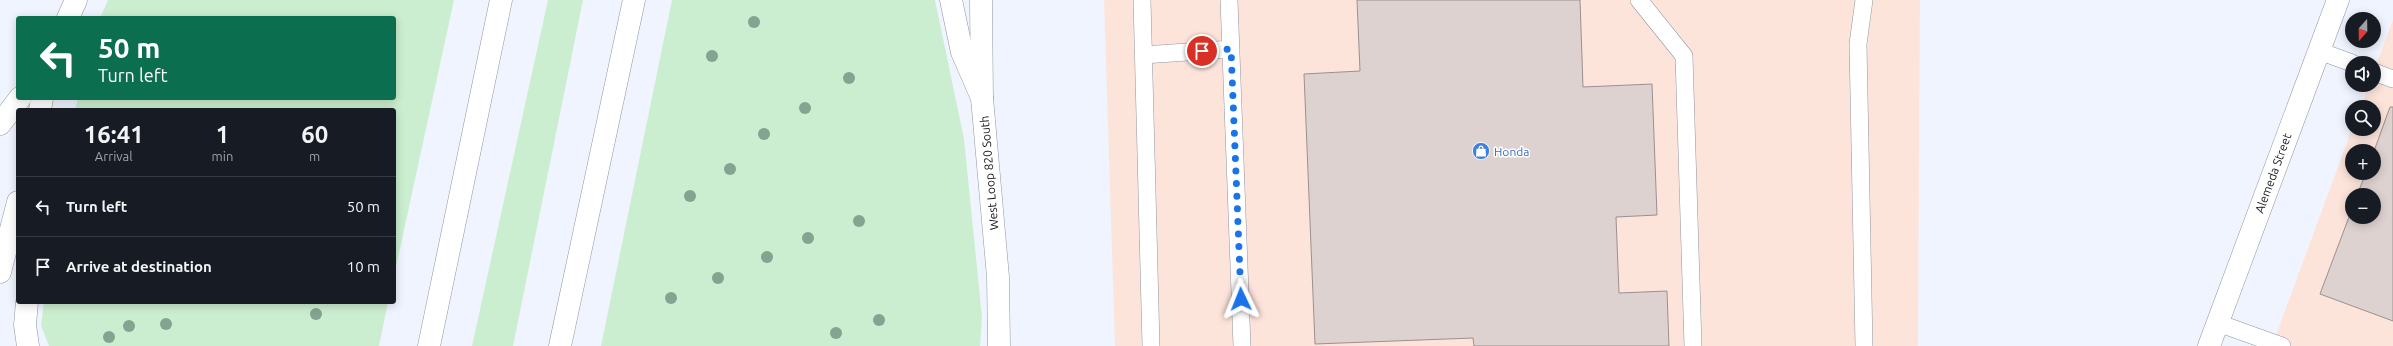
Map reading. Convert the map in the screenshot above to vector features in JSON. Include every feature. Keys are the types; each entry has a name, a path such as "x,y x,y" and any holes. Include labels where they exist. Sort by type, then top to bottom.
{"main road":[{"path":"69,16 76,0"},
{"path":"429,346 501,0"},
{"path":"560,346 634,0"},
{"path":"951,0 962,52 982,98"},
{"name":"West Loop 820 South","path":"981,0 982,98 998,277 999,346"},
{"name":"Alemeda Street","path":"2209,346 2338,0"},
{"path":"0,124 18,100"},
{"path":"0,272 16,210"},
{"path":"27,304 25,325 28,346"}],"lane":[{"path":"1142,0 1151,346"},
{"path":"1229,0 1242,346"},
{"path":"1639,0 1684,56 1692,346"},
{"path":"1864,0 1858,44 1864,346"},
{"path":"1143,55 1231,49"},
{"path":"2319,51 2345,61"},
{"path":"2381,75 2393,79"},
{"path":"2218,323 2282,346"}],"shaded area":[{"path":"1104,0 1920,0 1918,346 1115,346"},
{"path":"2393,20 2393,346 2272,346 2345,148 2345,180 2381,180 2381,144 2346,144 2349,136 2381,136 2381,100 2364,100 2366,92 2381,92 2381,56 2380,56"}],"green space":[{"path":"108,0 454,0 396,267 396,108 76,108 78,100 396,100 396,16 101,16"},
{"path":"548,0 583,0 513,346 472,346"},
{"path":"672,0 935,0 964,139 982,317 980,346 601,346"},
{"path":"44,304 388,304 379,346 49,346 41,326"}],"building":[{"name":"Honda","path":"1357,0 1580,0 1583,87 1652,84 1657,215 1616,217 1619,293 1667,291 1669,346 1474,346 1473,338 1315,344 1304,74 1360,71"},
{"path":"2390,107 2393,107 2393,321 2320,294 2346,224 2381,224 2381,188 2360,188 2363,180 2381,180 2381,144 2377,144 2379,136 2381,136 2381,132"}],"place":[{"name":"Honda","path":"1481,151"}],"route":[{"path":"1202,51 1231,49 1241,299"}]}
